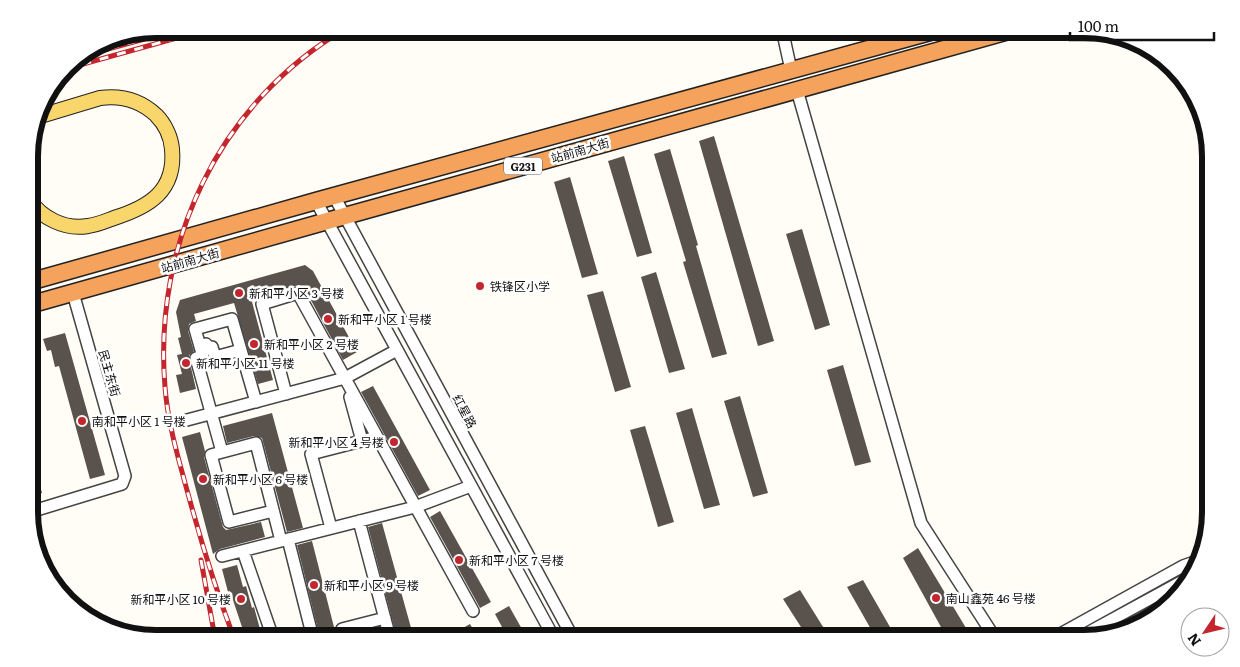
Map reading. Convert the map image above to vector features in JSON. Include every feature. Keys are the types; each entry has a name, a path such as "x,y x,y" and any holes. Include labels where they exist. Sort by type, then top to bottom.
{"highway":[{"name":"站前南大街","path":"38,279 909,38"},
{"name":"站前南大街","path":"38,303 984,38"}],"main road":[{"path":"38,209 61,224 80,227 131,213 160,194 171,170 173,158 167,132 159,119 138,102 110,96 46,114"}],"street":[{"path":"784,38 791,70"},
{"path":"797,90 921,523 990,629"},
{"name":"红星路","path":"334,196 567,630"},
{"path":"316,201 549,630"},
{"name":"民主东街","path":"38,510 122,484 125,476 73,293"},
{"path":"286,394 262,304 298,293 473,611"},
{"path":"222,452 196,358 202,357 195,329 232,318 256,402"},
{"path":"200,346 206,344 207,348 212,347 215,357 241,350"},
{"path":"187,420 345,378 397,350"},
{"path":"345,378 362,441"},
{"path":"331,528 311,454 377,437"},
{"path":"273,511 229,522 211,455 256,443 273,511 284,540 311,630"},
{"path":"222,556 415,507 471,486"},
{"path":"359,521 388,630"},
{"path":"242,551 270,630"},
{"path":"1070,629 1190,564"},
{"path":"1095,629 1177,584"},
{"path":"342,629 385,618"}],"building":[{"path":"714,136 774,341 758,346 699,141"},
{"path":"670,149 727,354 712,358 683,262 686,261 654,154"},
{"path":"624,156 652,253 637,257 608,161"},
{"path":"570,177 598,274 582,278 554,182"},
{"path":"802,229 830,325 815,330 786,234"},
{"path":"305,265 313,271 357,352 343,360 305,289 299,285 251,298 273,380 258,384 234,303 194,314 196,321 189,324 188,331 194,351 189,355 189,359 196,389 180,393 176,375 182,374 177,355 182,354 178,338 181,337 176,312 180,300"},
{"path":"656,272 685,369 669,373 641,277"},
{"path":"603,291 631,387 615,392 587,295"},
{"name":"南和平小区 1 号楼","path":"65,333 105,475 90,479 59,366 55,367 51,350 47,351 43,339"},
{"path":"843,365 871,462 855,466 827,370"},
{"name":"新和平小区 4 号楼","path":"373,386 430,490 418,496 361,392"},
{"path":"740,396 768,493 753,497 724,401"},
{"path":"692,408 720,505 704,509 676,413"},
{"path":"272,413 303,528 287,532 262,438 254,436 227,443 223,426"},
{"path":"645,426 674,522 658,527 630,430"},
{"name":"新和平小区 6 号楼","path":"200,432 205,451 204,457 223,527 226,530 261,522 265,537 220,549 213,554 182,437"},
{"path":"38,479 42,493 38,494"},
{"name":"新和平小区 7 号楼","path":"440,511 491,602 480,608 430,517"},
{"path":"382,523 412,630 395,630 368,527"},
{"name":"新和平小区 9 号楼","path":"312,541 335,630 318,630 297,545"},
{"name":"南山鑫苑 46 号楼","path":"918,548 967,629 942,629 903,558"},
{"name":"新和平小区 10 号楼","path":"237,565 243,587 246,586 252,608 254,607 260,629 262,630 243,630 230,591 228,592 222,569"},
{"path":"863,580 891,629 871,629 847,587"},
{"path":"800,590 825,629 802,629 783,599"},
{"path":"509,606 522,630 503,630 495,614"},
{"path":"470,624 473,630 460,630"}],"railway":[{"path":"104,50 148,38"},
{"path":"81,65 177,38"},
{"path":"231,630 200,536 178,459 169,416 165,387 164,333 170,281 183,230 203,182 230,137 262,96 301,60 332,38"},
{"path":"201,560 214,630"}],"place":[{"name":"铁锋区小学","path":"480,286"},
{"name":"新和平小区 3 号楼","path":"239,293"},
{"name":"新和平小区 1 号楼","path":"328,319"},
{"name":"新和平小区 2 号楼","path":"254,344"},
{"name":"新和平小区 11 号楼","path":"186,363"},
{"name":"南和平小区 1 号楼","path":"82,421"},
{"name":"新和平小区 4 号楼","path":"394,442"},
{"name":"新和平小区 6 号楼","path":"203,479"},
{"name":"新和平小区 7 号楼","path":"459,560"},
{"name":"新和平小区 9 号楼","path":"314,585"},
{"name":"南山鑫苑 46 号楼","path":"936,598"},
{"name":"新和平小区 10 号楼","path":"241,599"}]}
